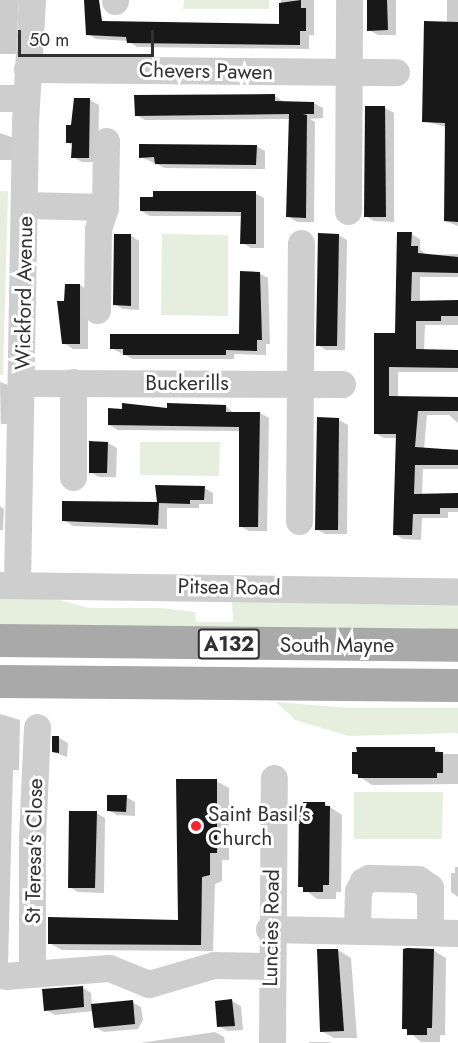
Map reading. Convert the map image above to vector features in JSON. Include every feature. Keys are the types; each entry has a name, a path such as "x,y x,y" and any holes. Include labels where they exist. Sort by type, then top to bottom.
{"main road":[{"name":"South Mayne","path":"0,640 458,645"},
{"name":"South Mayne","path":"0,681 458,685"}],"street":[{"name":"Wickford Avenue","path":"9,585 10,466 22,383 25,205 13,98 27,69 32,0"},
{"path":"348,211 350,0"},
{"name":"Chevers Pawen","path":"27,69 396,72"},
{"path":"97,310 98,229 105,207 106,141"},
{"path":"25,205 105,207"},
{"path":"299,520 301,243"},
{"path":"73,382 73,477"},
{"name":"Buckerills","path":"22,383 342,384"},
{"name":"Pitsea Road","path":"9,585 458,591"},
{"name":"St Teresa's Close","path":"32,974 46,810 37,727"},
{"name":"Luncies Road","path":"272,1043 269,966 274,778"},
{"path":"357,931 358,891 363,881 369,878 418,879 430,887 430,932"},
{"path":"270,929 458,933"},
{"path":"5,976 109,968 149,984 214,965 269,966"}],"green space":[{"path":"184,0 269,0 269,9 183,9"},
{"path":"0,191 8,191 3,375 0,375"},
{"path":"162,234 228,235 228,316 161,315"},
{"path":"140,442 220,442 219,476 140,475"},
{"path":"0,599 57,599 88,608 162,608 195,612 196,622 233,622 232,602 458,601 458,637 443,637 426,628 0,631"},
{"path":"276,702 349,708 458,708 458,733 349,736 295,720"},
{"path":"354,792 443,792 442,839 354,839"}],"building":[{"path":"84,0 99,0 102,21 279,24 279,3 301,0 301,8 306,8 306,31 300,31 300,45 127,43 126,37 86,35"},
{"path":"367,0 387,0 388,30 367,31"},
{"path":"424,21 458,22 458,222 444,221 445,123 422,122"},
{"path":"275,94 275,101 314,102 314,114 303,114 307,115 306,218 286,217 289,114 135,116 134,95"},
{"path":"74,98 90,98 89,158 71,158 72,143 66,143 66,125 71,125"},
{"path":"365,106 385,106 386,217 364,217"},
{"path":"139,144 257,145 256,165 155,164 154,157 139,158"},
{"path":"153,191 256,191 256,244 240,244 241,212 140,211 140,197 153,197"},
{"path":"397,232 412,232 411,246 418,246 418,253 458,257 458,273 412,272 411,301 458,300 458,316 441,316 441,321 416,321 416,349 458,350 458,368 389,367 389,396 458,397 458,411 418,411 415,447 458,450 458,465 415,465 414,494 458,493 458,508 440,508 440,514 413,514 412,535 393,535 396,434 374,434 374,333 395,333"},
{"path":"318,233 339,234 337,346 316,346"},
{"path":"114,234 131,234 131,306 113,305"},
{"path":"240,271 260,272 262,340 257,340 257,351 226,350 226,355 123,355 123,349 110,349 110,334 239,334"},
{"path":"65,284 80,284 80,344 62,344 57,301 64,301"},
{"path":"122,403 167,408 167,403 226,405 226,412 260,412 258,527 239,527 239,427 108,425 108,408 122,409"},
{"path":"317,417 339,418 338,530 315,530"},
{"path":"89,441 108,442 107,473 89,473"},
{"path":"155,485 205,486 204,500 190,500 190,504 159,503 158,525 62,521 62,501 157,502"},
{"path":"52,736 59,736 59,753 52,752"},
{"path":"356,747 435,747 435,752 443,752 443,773 437,773 437,778 358,778 358,774 352,774 352,752 357,752"},
{"path":"176,779 217,779 217,853 210,853 210,875 202,877 201,945 48,944 48,917 178,920"},
{"path":"107,795 127,795 126,812 107,811"},
{"path":"303,802 325,802 325,806 330,806 329,885 323,885 323,892 303,892 303,887 298,887 299,807 303,807"},
{"path":"69,811 97,811 95,888 68,888"},
{"path":"317,949 338,949 344,1031 320,1032"},
{"path":"403,949 434,949 432,1028 427,1028 427,1035 407,1035 407,1029 402,1029"},
{"path":"83,986 84,1007 44,1011 42,989"},
{"path":"232,999 235,1026 217,1027 215,1001"},
{"path":"133,1000 135,1024 94,1028 91,1004"}],"place":[{"name":"Saint Basil's Church","path":"196,826"}]}
